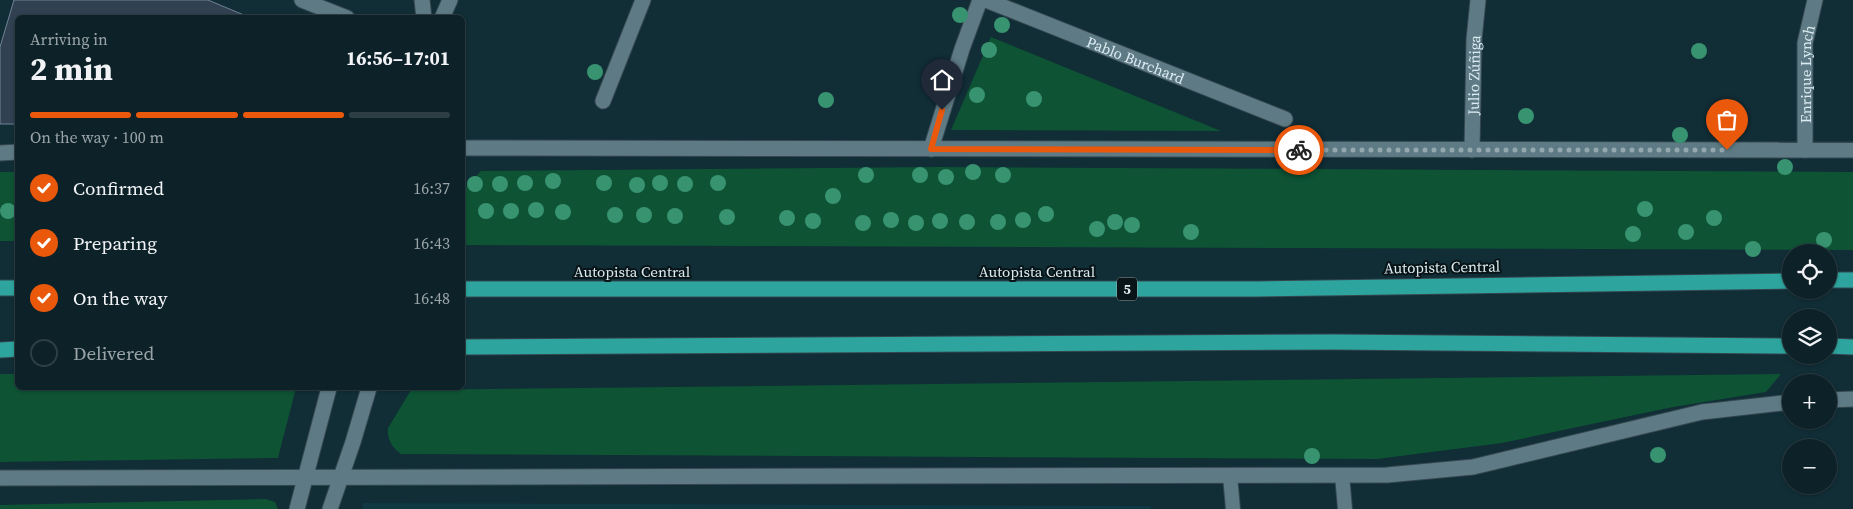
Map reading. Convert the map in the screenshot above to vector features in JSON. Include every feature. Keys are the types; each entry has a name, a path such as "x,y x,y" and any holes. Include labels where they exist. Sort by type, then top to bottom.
{"highway":[{"path":"1837,280 1853,280"},
{"name":"Autopista Central","path":"465,288 1257,289 1782,281"},
{"path":"0,288 15,288"},
{"path":"465,347 1324,342 1782,346"},
{"path":"1837,346 1853,347"},
{"path":"0,350 15,350"}],"main road":[{"path":"302,0 340,15"},
{"path":"422,0 424,15"},
{"path":"443,15 450,0"},
{"path":"603,101 643,0"},
{"path":"931,149 962,49 980,0"},
{"name":"Pablo Burchard","path":"986,0 1285,119"},
{"name":"Julio Zúñiga","path":"1472,150 1474,40 1478,0"},
{"name":"Enrique Lynch","path":"1805,150 1804,43 1814,0"},
{"path":"465,148 1853,150"},
{"path":"0,152 15,152"},
{"path":"297,509 312,446 328,390"},
{"path":"330,509 368,390"},
{"path":"1837,400 1853,399"},
{"path":"0,478 1230,476 1423,472 1473,467 1702,412 1782,403"}],"lane":[{"path":"1342,475 1345,509"},
{"path":"1230,476 1233,509"}],"shaded area":[{"path":"363,503 1151,506 1151,509 362,509"}],"green space":[{"path":"991,37 1221,131 951,130"},
{"path":"940,167 1853,172 1853,250 1837,250 1837,244 1782,244 1782,250 465,245 465,188 481,171"},
{"path":"0,172 15,172 15,241 0,241"},
{"path":"0,374 15,374 15,390 295,390 278,458 0,462"},
{"path":"1781,374 1766,392 1673,407 1502,443 1377,459 401,454 395,449 388,436 388,428 411,390"},
{"path":"266,499 275,502 278,509 0,509 0,505"}],"building":[{"path":"14,0 208,0 244,15 15,15 15,124 0,124 0,47"}],"way so far":[{"path":"1299,150 1727,150"}],"route":[{"path":"942,110 931,149 1299,150"}]}
